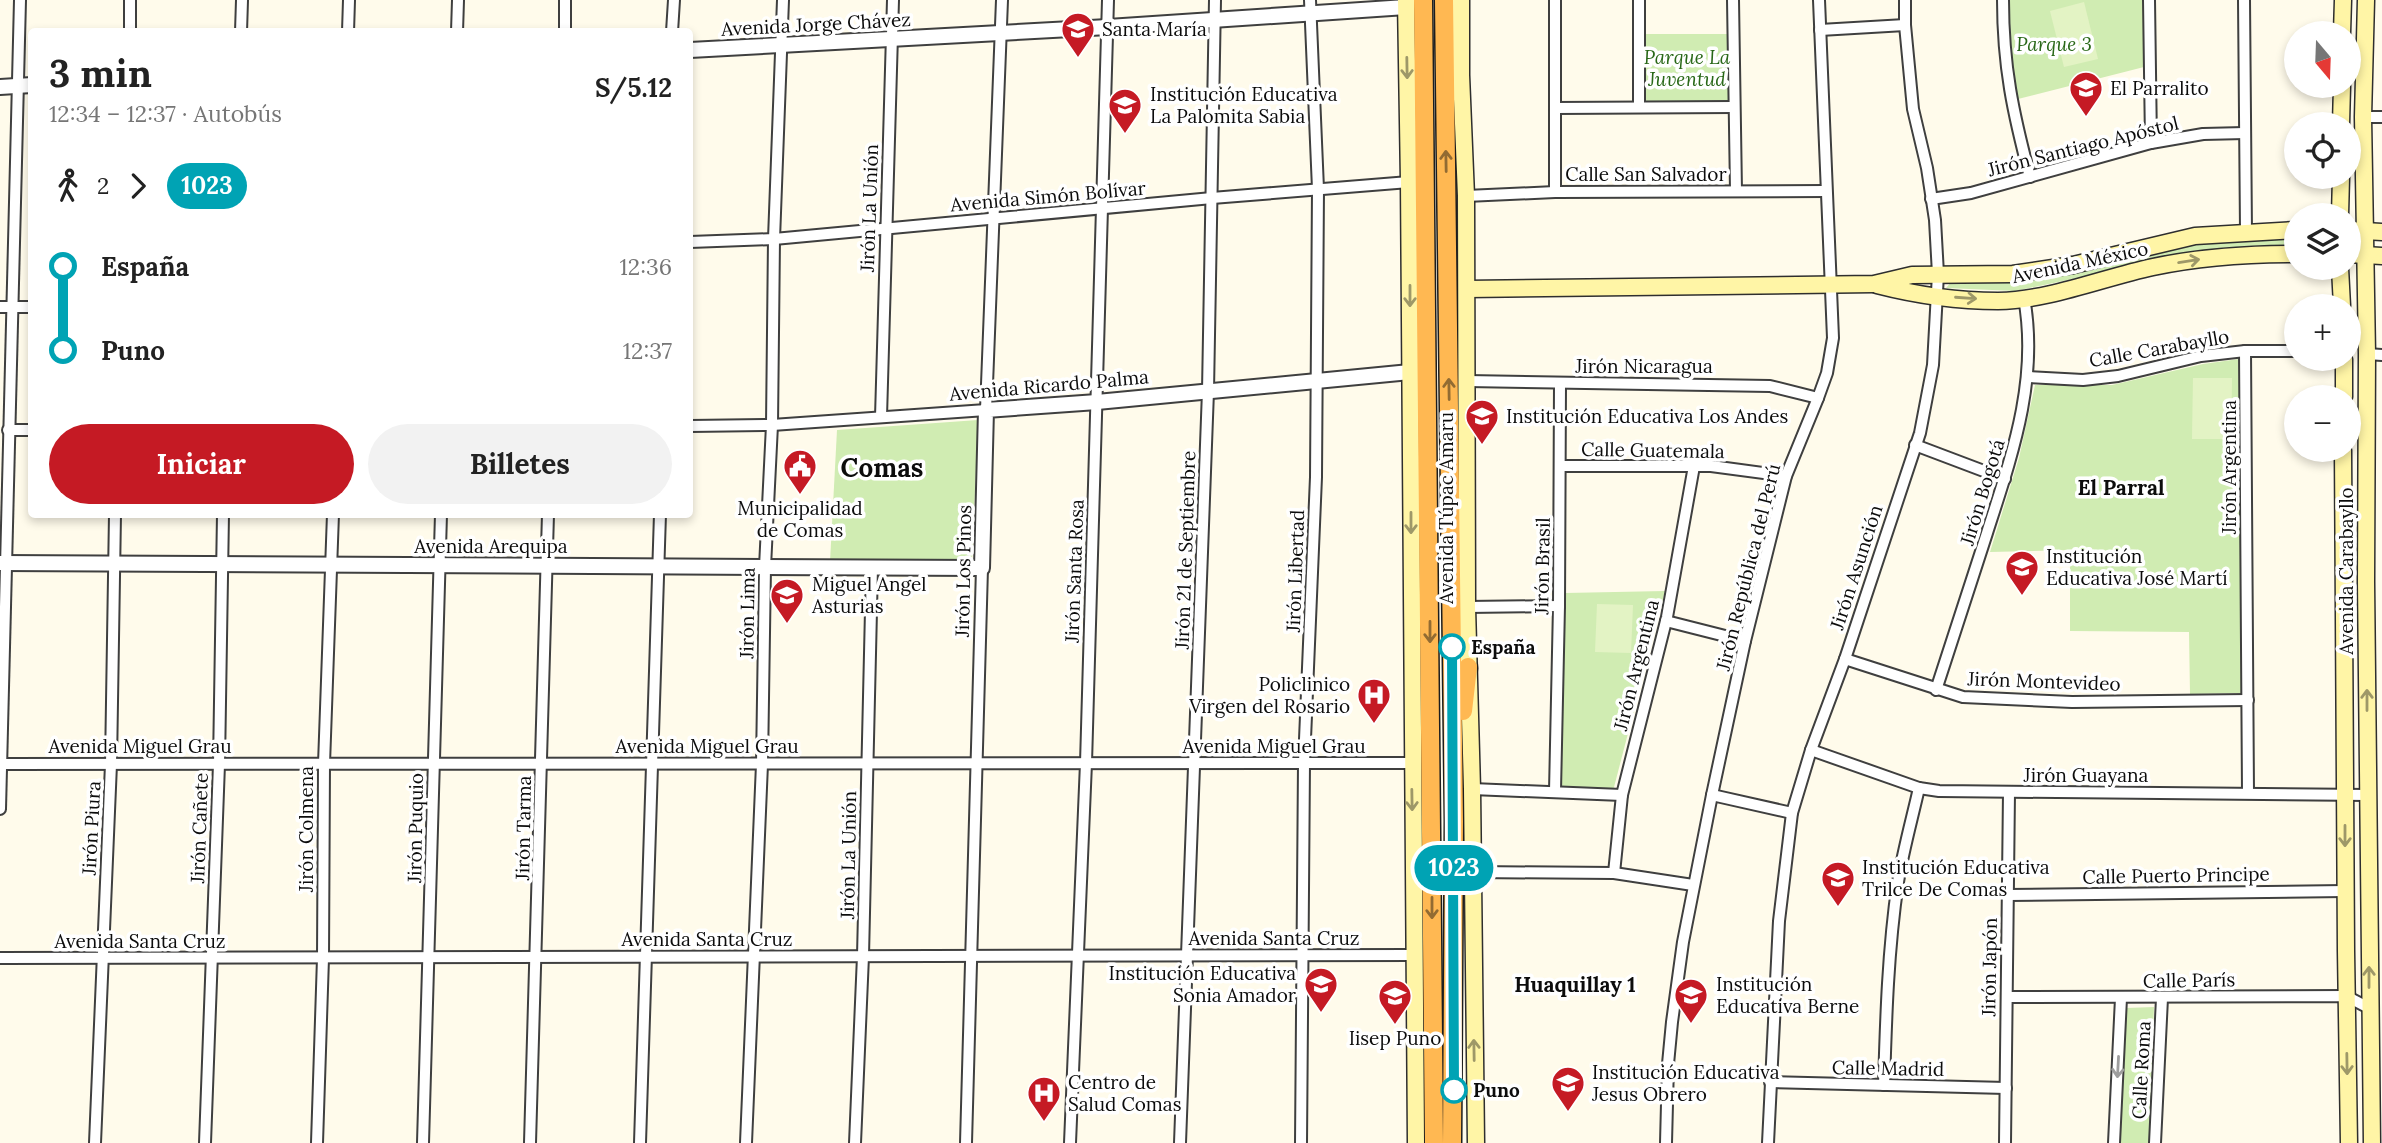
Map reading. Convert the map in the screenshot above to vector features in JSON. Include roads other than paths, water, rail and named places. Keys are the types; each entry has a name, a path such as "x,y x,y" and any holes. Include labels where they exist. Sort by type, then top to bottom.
{"highway":[{"name":"Avenida Túpac Amaru","path":"1423,0 1434,1143"},
{"name":"Avenida Túpac Amaru","path":"1444,0 1454,821 1452,1143"},
{"path":"1454,821 1460,810 1463,698 1468,667"}],"main road":[{"name":"Avenida Túpac Amaru","path":"1461,0 1466,196 1467,607 1476,1143"},
{"path":"2342,21 2343,0"},
{"name":"Avenida Carabayllo","path":"2366,0 2363,117 2374,232 2375,354 2375,733 2368,794 2372,1143"},
{"name":"Avenida Túpac Amaru","path":"1406,3 1416,1143"},
{"name":"Avenida México","path":"1467,289 1874,284 1912,275 2013,274 2073,265 2195,236 2284,230"},
{"name":"Avenida México","path":"1874,284 1914,294 1998,300 2024,298 2155,267 2243,254 2284,254"},
{"name":"Avenida Carabayllo","path":"2343,462 2349,1143"}],"street":[{"path":"0,809 2,563 8,430 5,380 6,307 25,86 20,0"},
{"path":"130,0 130,28"},
{"path":"241,28 242,0"},
{"path":"348,28 349,0"},
{"path":"457,28 458,0"},
{"path":"565,0 565,28"},
{"path":"672,28 674,0"},
{"name":"Jirón Lima","path":"746,1143 762,764 765,567 772,425 774,239 783,0"},
{"name":"Jirón La Unión","path":"881,417 893,0"},
{"name":"Jirón Los Pinos","path":"966,1143 986,410 1002,0"},
{"name":"Jirón Santa Rosa","path":"1070,1143 1086,764 1108,0"},
{"name":"Jirón 21 de Septiembre","path":"1180,1143 1208,391 1215,0"},
{"path":"1555,0 1555,192"},
{"path":"1639,0 1639,107"},
{"path":"1733,0 1736,191"},
{"name":"Jirón República del Perú","path":"1666,1143 1672,1021 1693,885 1745,641 1786,476 1827,373 1833,338 1819,0"},
{"name":"Jirón Asunción","path":"1768,1143 1779,921 1792,813 1811,750 1920,433 1933,365 1938,274 1935,220 1927,168 1913,109 1905,0"},
{"path":"2003,0 2007,80 2011,106 2030,177"},
{"path":"2149,0 2151,143"},
{"path":"2244,0 2246,231"},
{"name":"Avenida Jorge Chávez","path":"693,51 1216,20 1310,7 1406,3"},
{"name":"Jirón Libertad","path":"1301,1143 1304,763 1313,571 1318,189 1310,7"},
{"path":"1820,30 1905,25"},
{"path":"0,87 25,86"},
{"path":"1555,108 1734,107"},
{"path":"2363,117 2382,117"},
{"name":"Jirón Santiago Apóstol","path":"1931,199 1962,195 2151,143 2203,134 2245,133"},
{"name":"Avenida Simón Bolívar","path":"693,242 774,239 1409,182"},
{"name":"Calle San Salvador","path":"1466,196 1555,192 1826,191"},
{"name":"Jirón Bogotá","path":"1936,690 2016,444 2028,377 2029,324 2024,298"},
{"path":"6,307 28,307"},
{"name":"Calle Carabayllo","path":"2028,377 2083,380 2118,376 2201,356 2245,351 2284,351"},
{"name":"Jirón Argentina","path":"2245,351 2248,793"},
{"name":"Avenida Ricardo Palma","path":"693,426 772,425 1097,402 1410,372"},
{"name":"Jirón Nicaragua","path":"1467,381 1770,386 1818,398"},
{"name":"Jirón Brasil","path":"1555,791 1560,384"},
{"path":"8,430 28,430"},
{"path":"1915,445 2005,479"},
{"name":"Calle Guatemala","path":"1561,466 1711,466 1786,476"},
{"name":"Jirón Argentina","path":"1614,873 1622,795 1666,621 1694,466"},
{"name":"Jirón Piura","path":"95,1143 111,764 114,518"},
{"name":"Jirón Cañete","path":"205,1143 219,764 223,518"},
{"name":"Jirón Colmena","path":"317,1143 323,958 324,764 333,518"},
{"name":"Jirón Puquio","path":"423,1143 441,518"},
{"name":"Jirón Tarma","path":"530,1143 548,518"},
{"path":"640,1143 660,518"},
{"name":"Avenida Arequipa","path":"2,563 982,568"},
{"name":"Jirón La Unión","path":"855,1143 863,956 872,567"},
{"path":"1467,607 1559,606"},
{"path":"1666,621 1745,641"},
{"name":"Jirón Montevideo","path":"1844,659 1936,690 1991,700 2248,700"},
{"name":"Jirón Guayana","path":"1811,750 1919,788 1939,791 2368,794"},
{"name":"Avenida Miguel Grau","path":"1,764 1412,763"},
{"path":"1884,1085 1887,989 1893,923 1899,878 1919,788"},
{"path":"1472,789 1622,795"},
{"name":"Jirón Japón","path":"2005,1143 2009,792"},
{"path":"1712,795 1792,813"},
{"path":"1473,872 1614,873 1693,885"},
{"name":"Calle Puerto Principe","path":"2008,895 2345,891"},
{"name":"Avenida Santa Cruz","path":"0,958 1414,955"},
{"name":"Calle París","path":"2007,997 2121,999 2346,996 2369,1008"},
{"name":"Calle Roma","path":"2155,1143 2162,998"},
{"name":"Calle Roma","path":"2114,1143 2121,999"},
{"name":"Calle Madrid","path":"1770,1082 2006,1088"}],"place":[{"name":"Santa María","path":"1078,59"},
{"name":"El Parralito","path":"2086,118"},
{"name":"Institución Educativa La Palomita Sabia","path":"1125,135"},
{"name":"Institución Educativa Los Andes","path":"1482,446"},
{"name":"Municipalidad de Comas","path":"800,496"},
{"name":"Institución Educativa José Martí","path":"2022,597"},
{"name":"Miguel Angel Asturias","path":"787,625"},
{"name":"España","path":"1452,647"},
{"name":"Policlinico Virgen del Rosario","path":"1374,725"},
{"name":"Institución Educativa Trilce De Comas","path":"1838,908"},
{"name":"Institución Educativa Sonia Amador","path":"1321,1014"},
{"name":"Institución Educativa Berne","path":"1691,1025"},
{"name":"Iisep Puno","path":"1395,1026"},
{"name":"Puno","path":"1454,1090"},
{"name":"Institución Educativa Jesus Obrero","path":"1568,1113"},
{"name":"Centro de Salud Comas","path":"1044,1123"}],"district":[{"name":"Comas","path":"882,468"},
{"name":"El Parral","path":"2121,488"},
{"name":"Huaquillay 1","path":"1575,985"}],"park label":[{"name":"Parque 3","path":"2054,44"},
{"name":"Parque La Juventud","path":"1687,68"}]}
